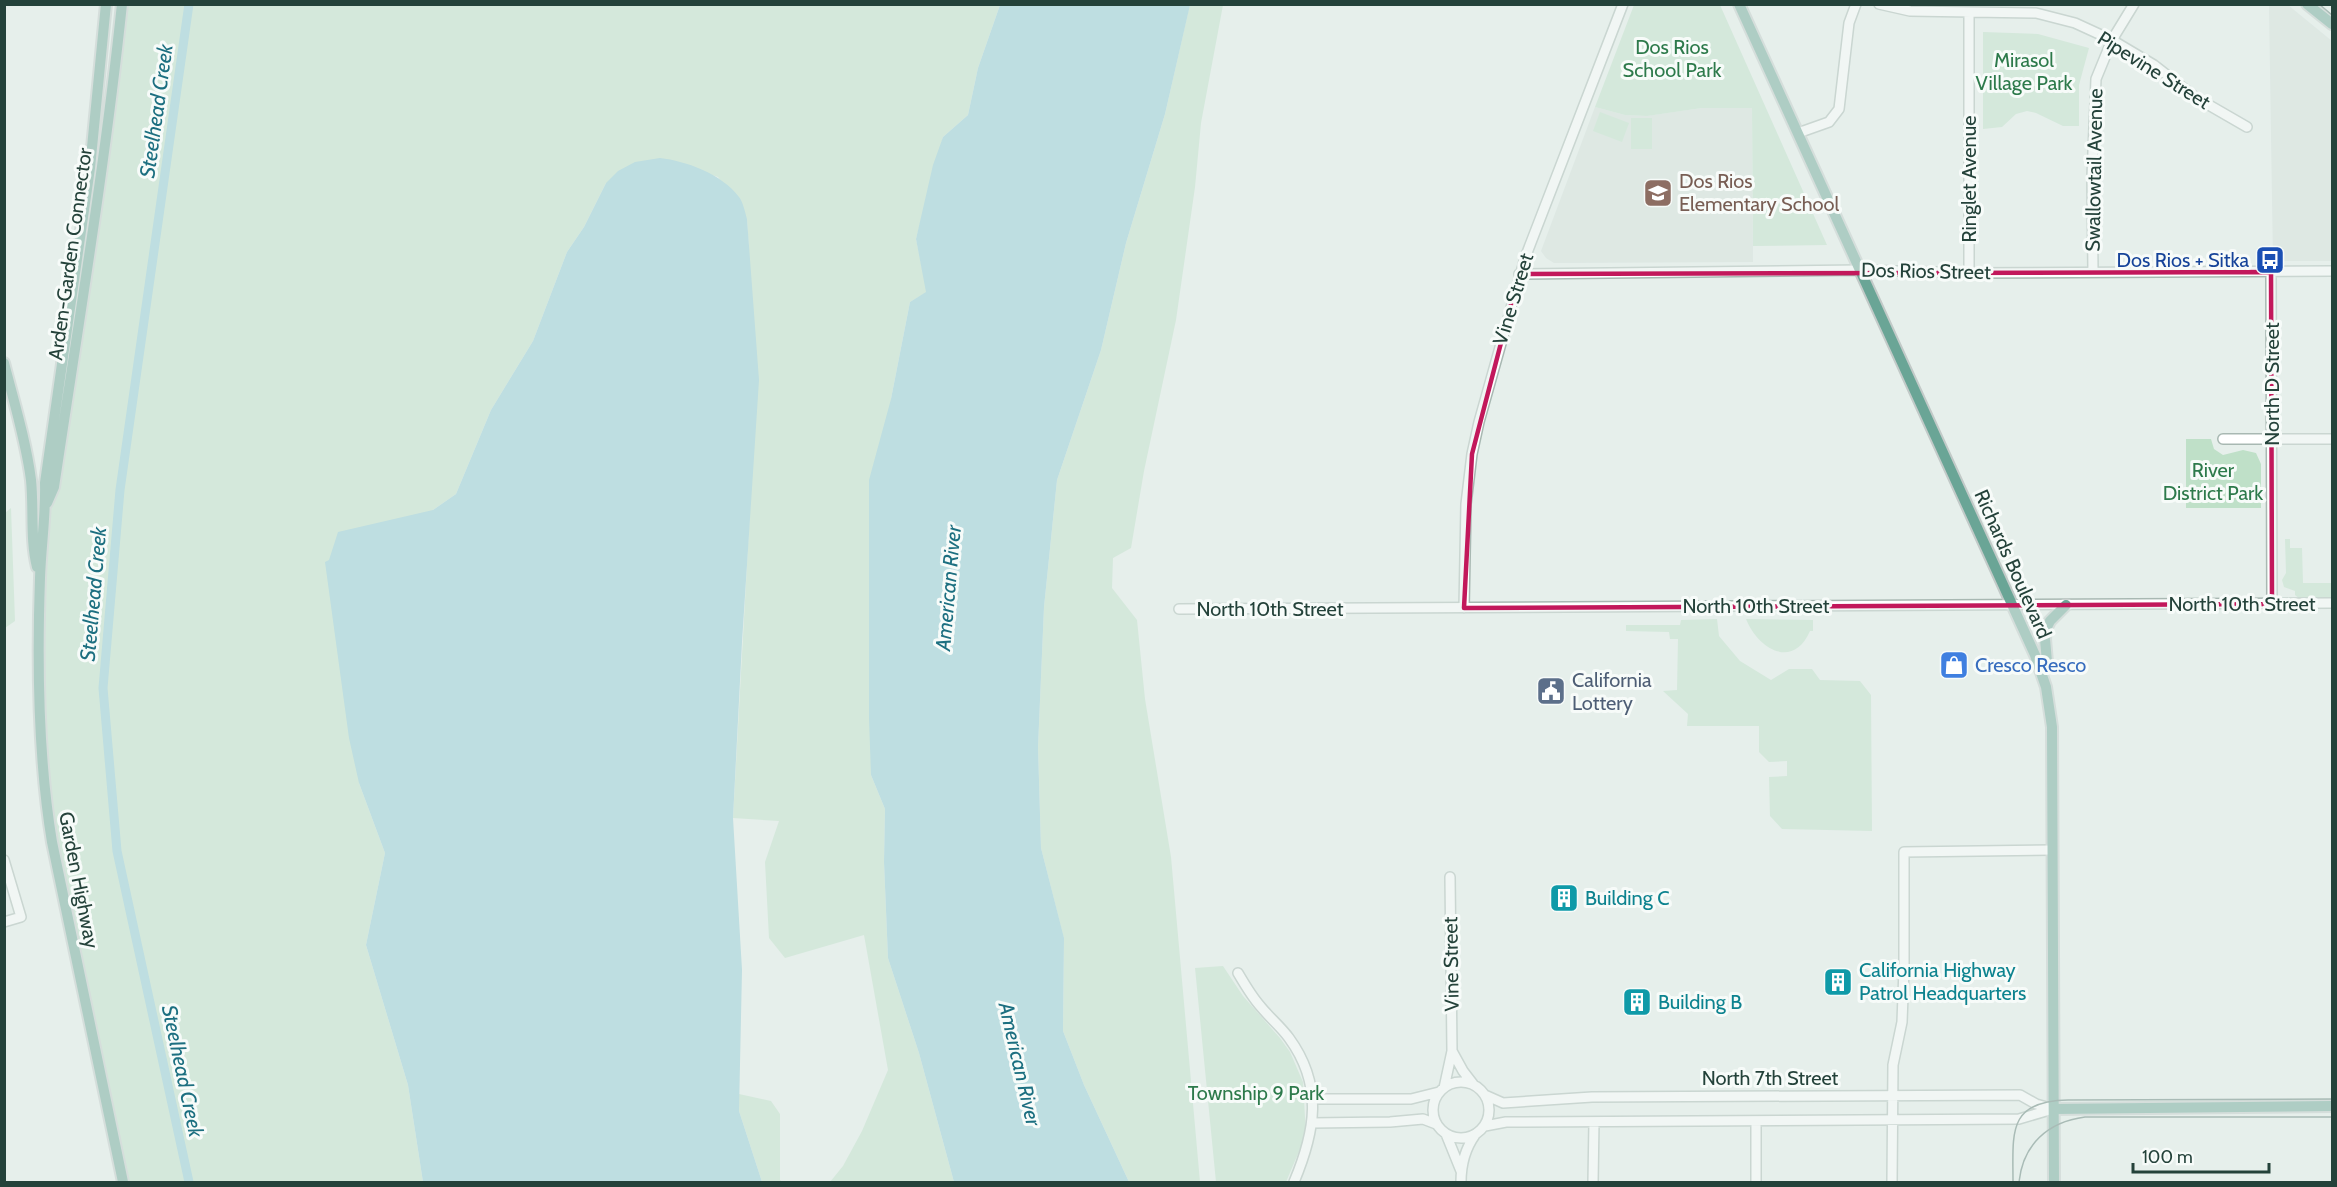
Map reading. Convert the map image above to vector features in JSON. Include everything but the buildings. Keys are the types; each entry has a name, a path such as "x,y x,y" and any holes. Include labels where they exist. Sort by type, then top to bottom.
{"main road":[{"name":"Arden-Garden Connector","path":"40,579 46,506 45,483 91,157 106,4"},
{"name":"Arden-Garden Connector","path":"46,506 54,487 99,183 122,4"},
{"name":"Richards Boulevard","path":"1739,4 2042,674 2052,726 2054,1182"},
{"path":"2307,4 2332,24"},
{"path":"4,363 28,460 33,501 33,551 40,579"},
{"name":"Garden Highway","path":"40,579 40,706 45,798 52,842 123,1182"},
{"path":"2042,674 2048,662 2046,629 2050,621 2066,605"},
{"name":"North 7th Street","path":"2054,1109 2332,1106"}],"street":[{"name":"Vine Street","path":"1464,608 1465,513 1472,454 1520,274 1623,4"},
{"path":"1798,134 1829,122 1839,109 1850,23 1856,4"},
{"name":"Pipevine Street","path":"1879,4 1910,11 2036,13 2074,23 2112,40 2154,65 2194,97 2247,127"},
{"name":"Swallowtail Avenue","path":"2093,272 2094,89 2098,70 2112,40 2134,4"},
{"name":"Ringlet Avenue","path":"1969,13 1969,273"},
{"name":"Dos Rios Street","path":"1520,274 1860,270 1969,273 2332,271"},
{"name":"North D Street","path":"2271,272 2272,604"},
{"path":"2223,439 2332,439"},
{"name":"North 10th Street","path":"1179,609 2332,603"},
{"path":"1892,1182 1893,1065 1902,1022 1904,852 2052,850"},
{"path":"4,860 21,917 4,922"},
{"name":"Vine Street","path":"1441,1090 1452,1051 1450,878"},
{"path":"1238,973 1251,994 1294,1045 1305,1066 1313,1099 1312,1124 1309,1146 1294,1182"},
{"path":"1452,1051 1463,1071 1485,1095 1489,1105 1489,1116 1485,1126 1469,1144 1461,1171 1461,1182"},
{"path":"1313,1099 1411,1099 1458,1082 1473,1084"},
{"path":"1436,1124 1433,1108 1441,1090"},
{"name":"North 7th Street","path":"1485,1095 1503,1103 1592,1097 2020,1095 2036,1104 2054,1109"},
{"name":"North 7th Street","path":"1485,1126 1506,1122 2019,1119 2054,1109"},
{"path":"1312,1124 1423,1119 1436,1124 1446,1134 1461,1171"},
{"path":"1593,1182 1594,1122"},
{"path":"1756,1122 1756,1182"},
{"path":"1446,1134 1460,1138 1475,1135"}],"highlighted area":[{"path":"2271,272 2272,604 1464,608 1472,454 1519,274"}],"shaded area":[{"path":"2269,5 2288,5 2332,41 2332,261 2273,261"},
{"name":"Dos Rios Elementary School","path":"1595,107 1625,115 1646,116 1702,108 1752,108 1753,262 1554,263 1546,258 1541,251"}],"green space":[{"path":"1190,4 1223,5 1201,123 1195,187 1176,320 1144,471 1131,548 1113,558 1112,588 1137,620 1145,699 1171,857 1200,1182 1129,1182 1084,1085 1063,1031 1064,939 1041,848 1038,747 1044,607 1057,480 1101,350 1126,243 1165,114"},
{"path":"126,5 1000,5 978,68 968,115 943,137 916,239 927,292 910,302 891,399 871,775 885,809 884,862 888,958 919,1053 954,1182 830,1182 843,1166 862,1131 888,1070 864,935 785,958 769,938 765,862 779,821 733,818 751,492 749,251 747,219 718,177 706,173 606,183 584,227 567,252 533,341 491,410 456,494 433,510 359,783 385,853 366,945 408,1085 423,1182 124,1182 64,903 41,739 42,533"},
{"name":"Dos Rios School Park","path":"1634,5 1720,5 1827,245 1753,246 1752,108 1702,108 1647,116 1625,115 1595,107"},
{"name":"Mirasol Village Park","path":"1983,32 2038,34 2089,48 2079,85 2079,126 2063,126 2027,111 2016,114 2002,127 1983,129"},
{"path":"1600,112 1629,123 1622,142 1593,131"},
{"path":"1631,118 1652,118 1652,149 1631,149"},
{"name":"River District Park","path":"2186,439 2211,439 2214,449 2223,455 2243,450 2256,453 2261,464 2261,508 2186,508"},
{"path":"11,508 15,621 5,628 5,513"},
{"path":"2285,539 2290,539 2290,548 2302,548 2303,583 2332,583 2332,601 2302,601 2295,595 2295,591 2284,587 2282,580 2286,573"},
{"path":"1717,619 1719,636 1740,661 1771,680 1789,669 1812,669 1820,680 1860,681 1871,695 1872,831 1782,829 1770,816 1769,777 1787,776 1787,761 1769,762 1759,752 1759,726 1687,726 1688,714 1663,691 1677,690 1678,639 1670,639 1669,632 1626,631 1626,625 1680,625 1681,620"},
{"path":"1746,619 1813,620 1813,631 1810,631 1803,643 1795,650 1776,651 1759,639 1751,630"},
{"name":"Township 9 Park","path":"1223,966 1243,996 1290,1052 1303,1082 1306,1135 1286,1182 1216,1182 1195,968"},
{"path":"739,1094 771,1101 780,1114 780,1180 782,1182 762,1182 739,1111"}],"water":[{"name":"American River","path":"1000,5 1190,5 1165,114 1126,243 1101,350 1057,480 1044,607 1038,747 1041,848 1064,938 1063,1031 1084,1085 1129,1182 954,1182 919,1053 888,958 884,862 885,809 871,775 869,480 891,399 910,302 926,292 916,239 933,165 943,137 968,115 978,68"},
{"path":"660,158 703,170 723,182 740,199 747,219 759,380 733,818 742,970 739,1111 762,1182 423,1182 408,1085 366,945 385,853 359,783 349,738 325,562 329,560 338,532 433,510 456,494 491,410 533,341 567,252 584,227 606,183 618,171 635,162"}],"waterway":[{"name":"Steelhead Creek","path":"189,4 120,490 103,688 117,851 189,1182"}],"tram line":[{"path":"2319,4 2332,15"},
{"path":"2013,1182 2014,1135 2018,1123 2024,1113 2034,1106 2048,1102 2332,1099"},
{"path":"2019,1182 2026,1157 2039,1138 2059,1124 2085,1117 2332,1117"}],"place":[{"name":"Dos Rios Elementary School","path":"1658,193"},
{"name":"Dos Rios + Sitka","path":"2270,260"},
{"name":"Cresco Resco","path":"1954,665"},
{"name":"California Lottery","path":"1551,691"},
{"name":"Building C","path":"1564,898"},
{"name":"California Highway Patrol Headquarters","path":"1838,982"},
{"name":"Building B","path":"1637,1002"}]}
